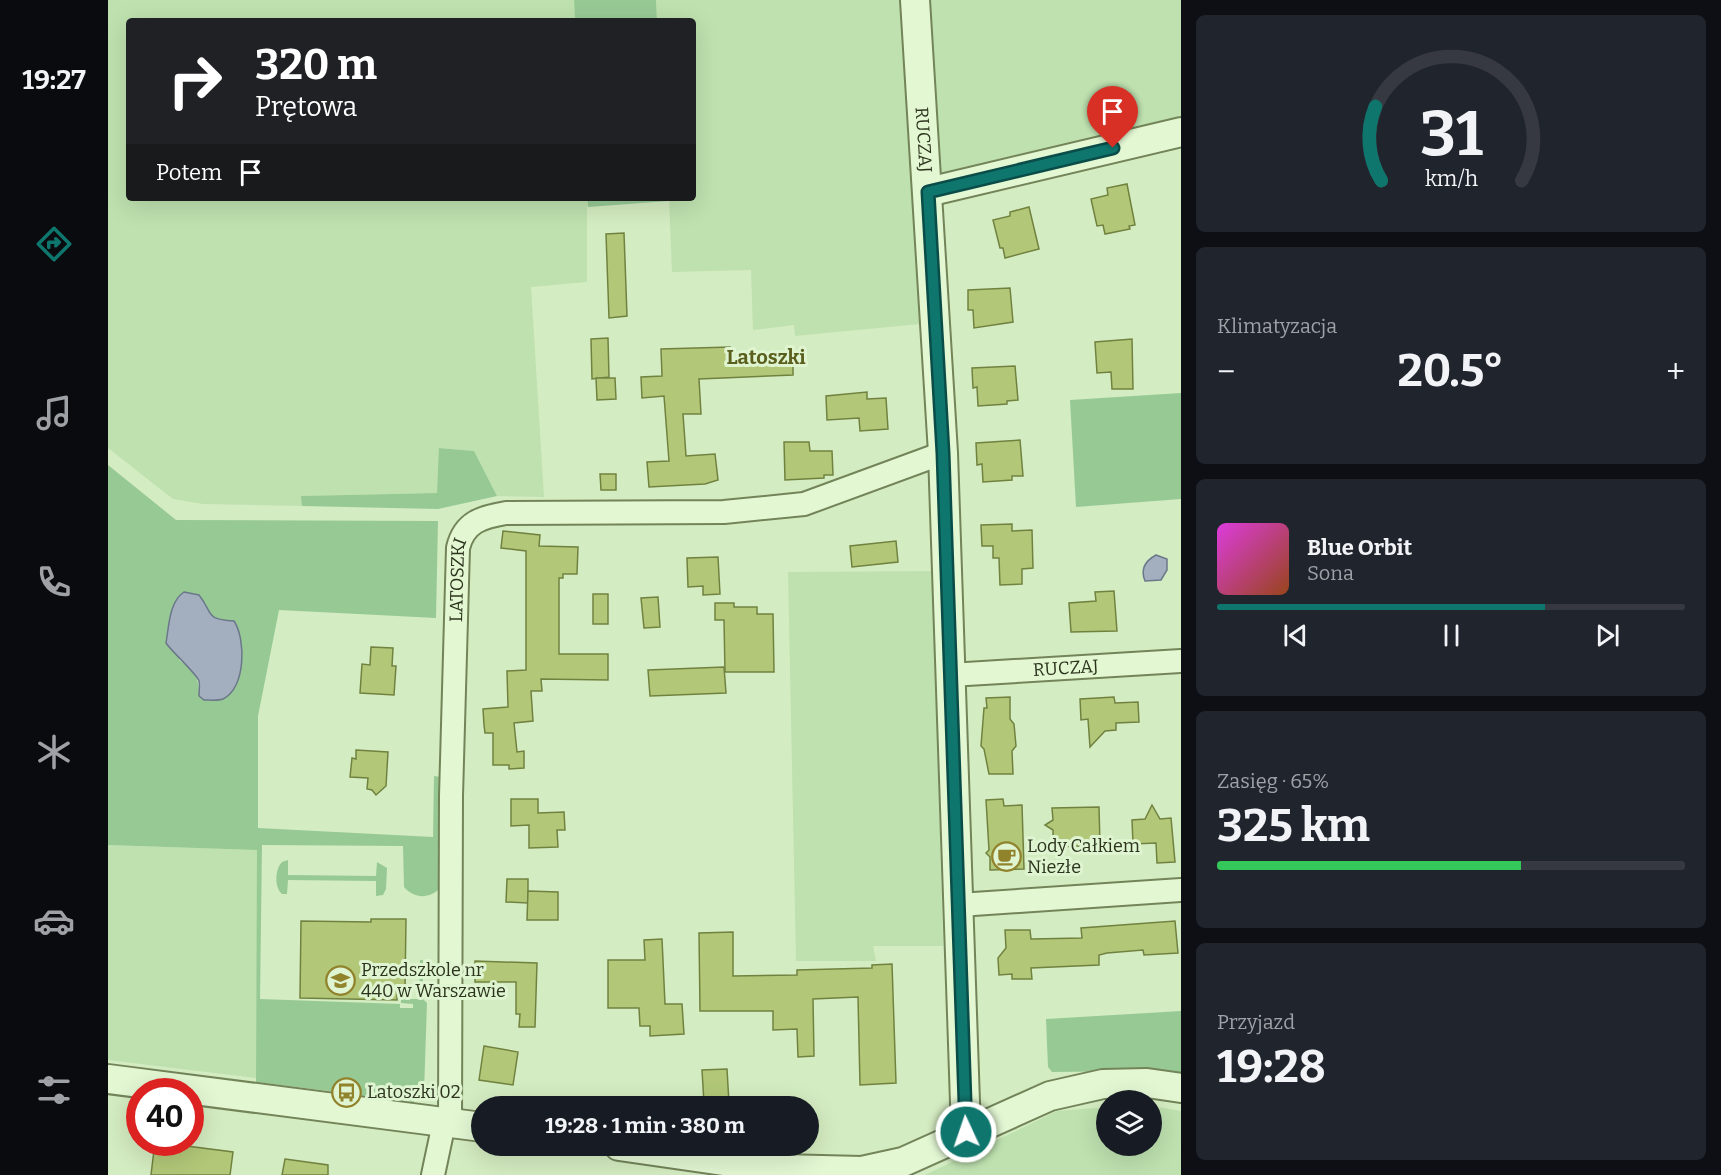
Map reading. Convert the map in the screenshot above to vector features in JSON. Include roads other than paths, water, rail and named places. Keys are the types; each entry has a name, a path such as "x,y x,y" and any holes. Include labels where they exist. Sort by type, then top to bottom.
{"street":[{"name":"RUCZAJ","path":"915,0 943,453 966,1132"},
{"path":"928,192 1181,132"},
{"name":"LATOSZKI","path":"433,1175 447,1123 451,807 458,548 467,528 479,519 506,513 604,515 724,512 804,504 943,453"},
{"name":"RUCZAJ","path":"950,675 1181,661"},
{"path":"959,905 1181,890"},
{"path":"108,1079 471,1126"},
{"path":"689,1156 780,1169 862,1172 903,1162 1050,1096 1103,1084 1147,1083 1181,1088"}],"water":[{"path":"1156,555 1167,559 1167,570 1161,580 1145,581 1143,573 1145,566"},
{"path":"184,592 199,595 214,617 234,621 238,629 242,651 240,674 231,693 223,699 204,700 199,696 197,678 166,643 175,602"}],"place":[{"name":"Lody Całkiem Niezłe","path":"1006,856"},
{"name":"Przedszkole nr 440 w Warszawie","path":"340,980"},
{"name":"Latoszki 02","path":"346,1092"}],"district":[{"name":"Latoszki","path":"766,357"}]}
